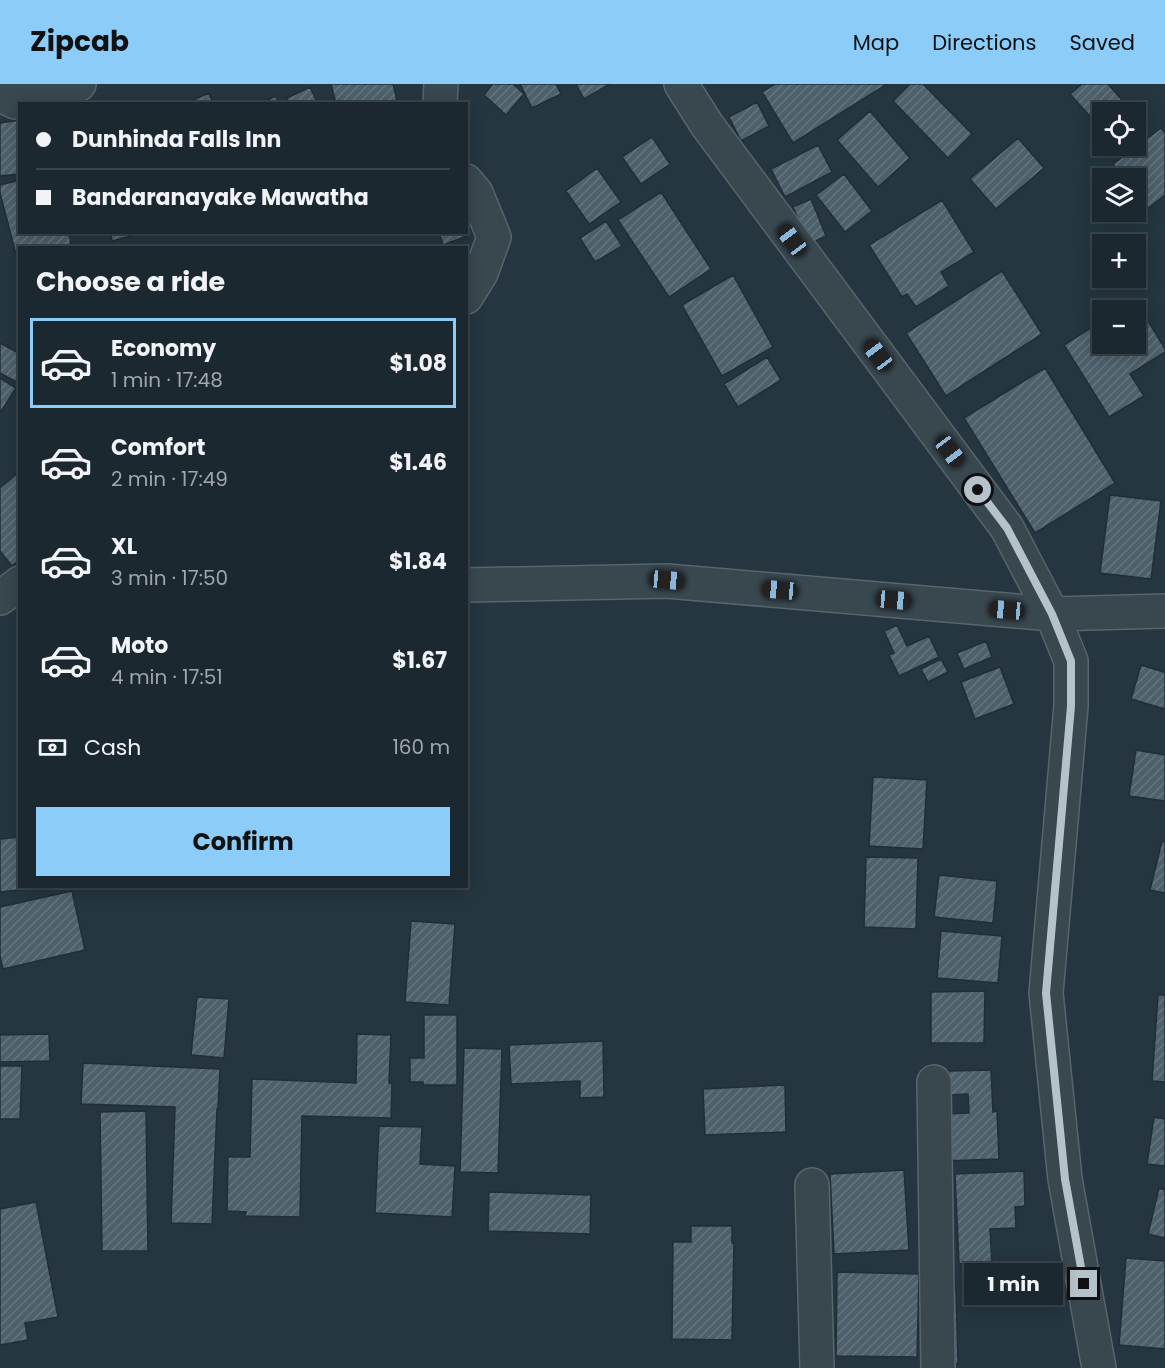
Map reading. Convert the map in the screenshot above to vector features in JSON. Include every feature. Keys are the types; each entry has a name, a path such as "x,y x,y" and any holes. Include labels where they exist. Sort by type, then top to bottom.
{"street":[{"path":"0,95 15,102 79,84"},
{"path":"440,102 441,84"},
{"path":"681,84 707,125 1007,528 1052,614 1071,661 1071,706 1046,993 1065,1179 1099,1368"},
{"path":"468,183 476,193 494,237 482,273 468,294"},
{"path":"468,585 667,580 1052,614 1165,611"},
{"path":"0,598 18,584"},
{"path":"934,1082 938,1368"},
{"path":"812,1185 816,1368"}],"building":[{"path":"331,84 393,84 397,100 391,102 336,102"},
{"path":"493,84 513,84 524,94 506,115 484,95"},
{"path":"520,84 556,84 561,94 532,108"},
{"path":"576,84 610,84 584,99"},
{"path":"775,84 887,84 793,143 762,92"},
{"path":"910,84 923,84 972,134 948,158 893,101"},
{"path":"1082,84 1108,84 1122,100 1120,102 1092,102 1092,119 1070,94"},
{"path":"310,87 317,102 288,102 287,98"},
{"path":"209,93 212,102 189,102"},
{"path":"276,96 278,102 263,102"},
{"path":"757,102 769,126 741,141 729,117"},
{"path":"870,111 910,158 878,187 837,140"},
{"path":"18,120 18,174 0,176 0,123"},
{"path":"1161,128 1165,133 1165,195 1147,209 1146,168 1116,168 1113,164 1124,156 1146,156 1146,139"},
{"path":"652,137 670,164 641,184 622,157"},
{"path":"1018,138 1044,168 996,209 970,179"},
{"path":"818,145 832,172 785,197 771,169"},
{"path":"597,168 621,202 589,224 566,191"},
{"path":"844,174 872,211 845,232 816,195"},
{"path":"18,180 18,234 69,234 71,244 18,246 17,258 0,193 0,185"},
{"path":"661,192 711,269 669,297 618,220"},
{"path":"811,199 826,236 809,244 793,207"},
{"path":"942,200 974,252 941,272 949,286 916,307 907,294 902,297 869,245"},
{"path":"606,221 622,246 595,262 580,238"},
{"path":"110,234 138,234 112,241"},
{"path":"440,234 466,234 467,236 443,245"},
{"path":"1002,271 1042,334 946,396 906,333"},
{"path":"733,275 773,347 722,376 682,305"},
{"path":"1146,318 1165,352 1130,374 1144,396 1109,417 1064,345 1092,327 1092,354 1146,354"},
{"path":"0,343 18,353 18,383 0,373"},
{"path":"767,357 781,380 738,407 724,384"},
{"path":"1045,368 1115,483 1035,533 964,418"},
{"path":"0,378 16,388 0,413"},
{"path":"18,473 18,561 12,566 0,551 0,488"},
{"path":"1110,495 1161,501 1151,579 1100,573"},
{"path":"897,625 907,646 929,636 939,657 899,676 889,655 894,653 884,631"},
{"path":"986,641 992,657 964,669 957,653"},
{"path":"941,659 948,672 928,682 921,669"},
{"path":"1141,665 1164,672 1165,670 1165,709 1131,699"},
{"path":"1000,667 1014,704 975,719 961,682"},
{"path":"1136,750 1165,755 1165,801 1129,796"},
{"path":"873,777 927,780 923,849 869,846"},
{"path":"18,837 18,888 37,888 0,892 0,839"},
{"path":"1162,841 1165,842 1165,893 1150,890"},
{"path":"866,857 918,858 916,929 864,927"},
{"path":"939,875 997,881 993,923 934,917"},
{"path":"72,891 85,950 3,969 0,956 0,907"},
{"path":"411,921 455,924 449,1005 405,1002"},
{"path":"941,931 1002,936 998,983 937,978"},
{"path":"985,991 984,1043 931,1043 931,992"},
{"path":"1158,995 1165,995 1165,1082 1152,1081"},
{"path":"197,997 229,999 224,1058 191,1055"},
{"path":"424,1015 457,1015 457,1085 423,1085 423,1082 410,1082 410,1058 424,1058"},
{"path":"49,1034 50,1061 0,1062 0,1035"},
{"path":"357,1034 391,1035 389,1083 392,1083 391,1118 302,1116 300,1217 245,1216 246,1212 227,1211 228,1157 250,1157 252,1079 356,1083"},
{"path":"603,1041 604,1097 580,1098 580,1081 511,1084 509,1045"},
{"path":"464,1048 502,1049 498,1173 460,1172"},
{"path":"83,1063 220,1069 212,1224 171,1223 175,1107 81,1104"},
{"path":"0,1066 22,1066 20,1119 0,1119"},
{"path":"991,1070 993,1112 997,1111 999,1159 944,1161 943,1114 969,1113 968,1094 950,1095 949,1071"},
{"path":"785,1085 786,1132 705,1135 703,1089"},
{"path":"146,1111 148,1251 102,1251 100,1112"},
{"path":"1154,1117 1165,1119 1165,1166 1147,1164"},
{"path":"379,1126 422,1127 420,1164 455,1166 452,1217 375,1213"},
{"path":"904,1170 909,1250 834,1254 830,1174"},
{"path":"1024,1171 1025,1206 1015,1207 1016,1228 990,1229 992,1263 959,1264 955,1174"},
{"path":"1159,1188 1165,1190 1165,1238 1148,1234"},
{"path":"489,1192 591,1195 590,1234 488,1231"},
{"path":"36,1202 58,1317 25,1323 28,1340 0,1345 0,1209"},
{"path":"691,1226 732,1226 732,1243 734,1243 732,1340 672,1339 673,1242 691,1242"},
{"path":"1126,1258 1165,1261 1165,1349 1119,1345"},
{"path":"837,1272 919,1274 917,1357 836,1356"},
{"path":"956,1290 958,1364 943,1364 941,1291"}],"route":[{"path":"978,490 1007,528 1052,614 1071,661 1071,706 1046,993 1065,1179 1084,1284"}]}
